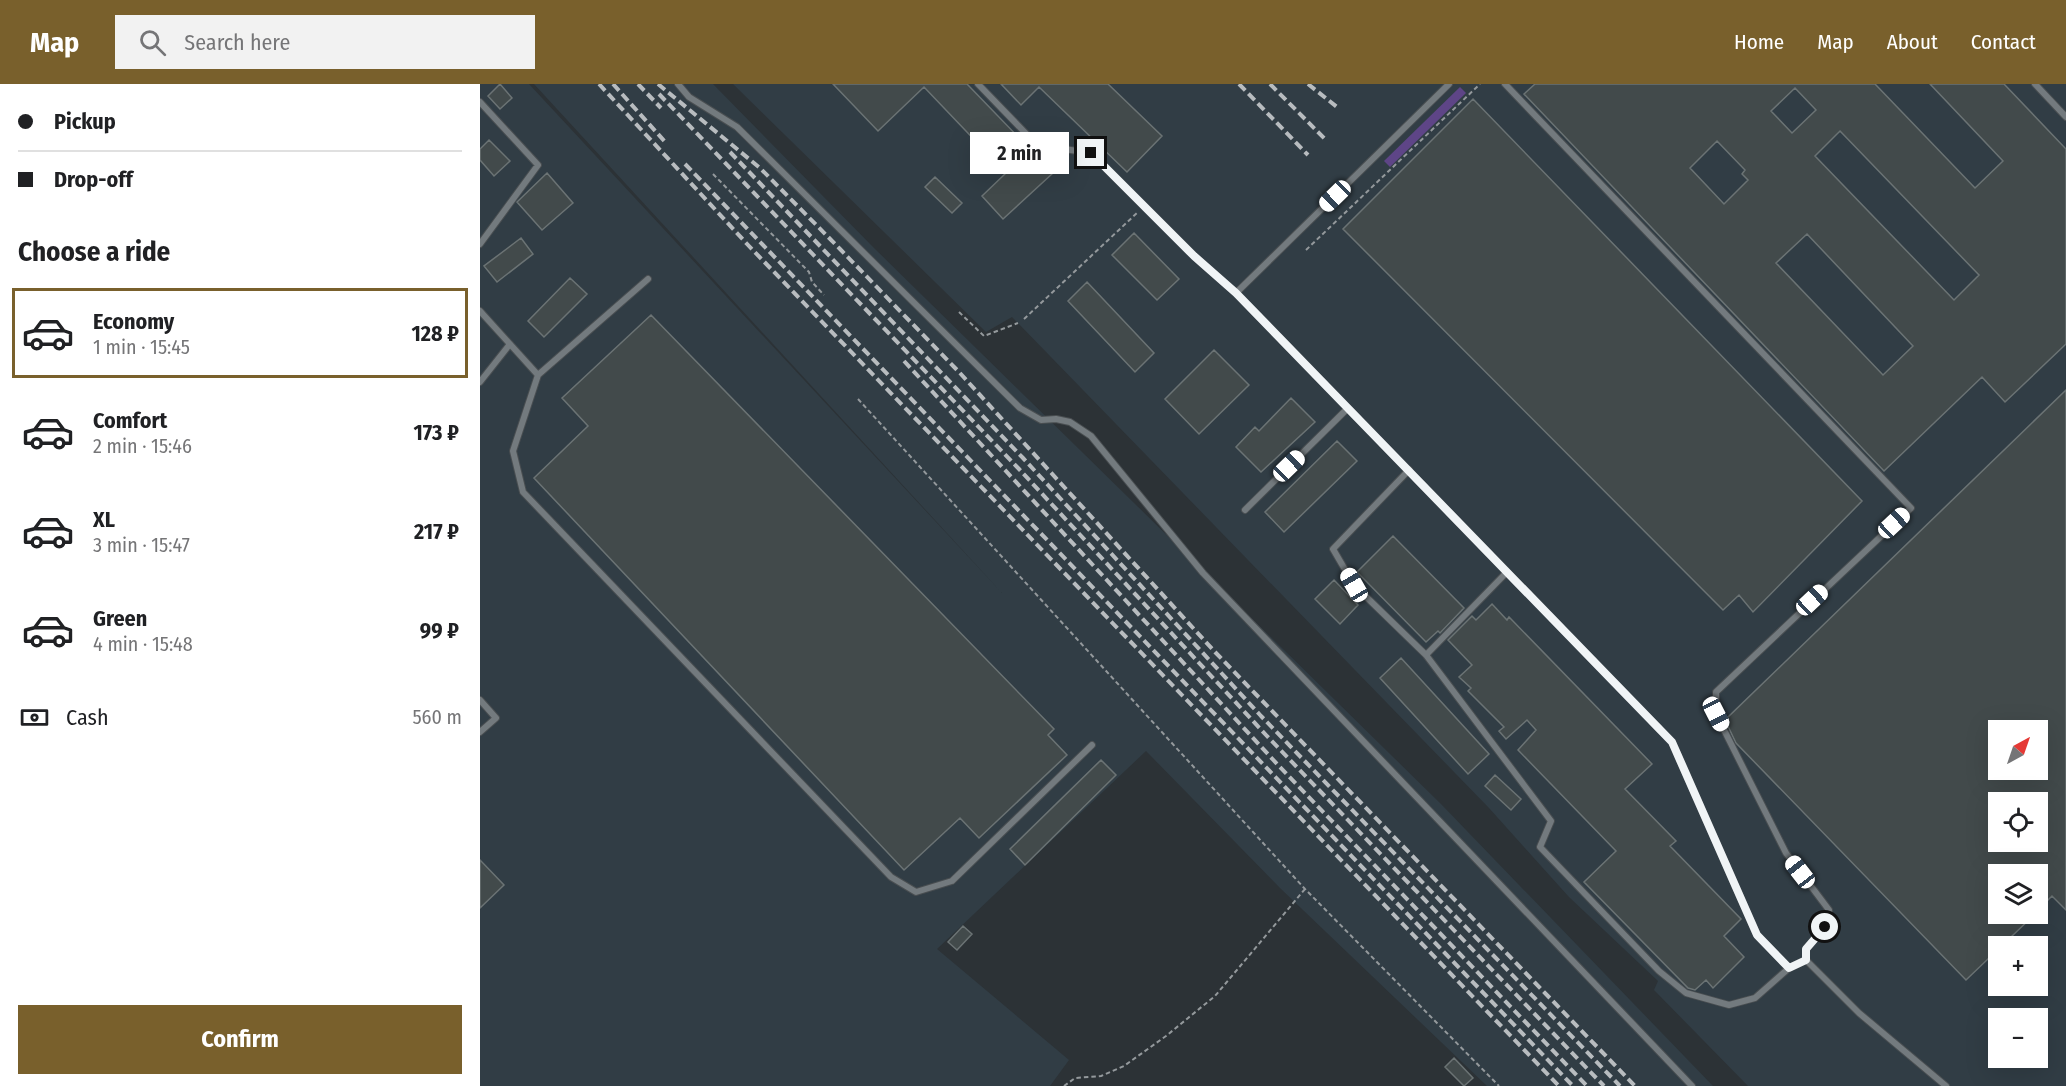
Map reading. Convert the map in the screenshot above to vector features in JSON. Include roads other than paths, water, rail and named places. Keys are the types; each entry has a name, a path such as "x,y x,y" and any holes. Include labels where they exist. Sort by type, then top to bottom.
{"lane":[{"path":"678,84 688,98 736,127 1020,408 1041,420 1056,419 1070,422 1091,436 1203,573 1692,1086"},
{"path":"978,84 1037,145 1091,153 1146,205 1194,256 1236,293 1672,742 1757,935 1789,968"},
{"path":"1236,293 1449,84"},
{"path":"1505,84 1911,508 1716,693 1716,714 1786,853 1829,910 1825,927 1806,949 1806,960 1859,1013 1946,1086"},
{"path":"2035,84 2066,117"},
{"path":"480,102 538,165 480,244"},
{"path":"648,279 538,375 513,451 523,492 891,877 916,892 952,881 1092,745"},
{"path":"480,311 538,375"},
{"path":"480,382 510,344"},
{"path":"1245,510 1348,408"},
{"path":"1409,470 1333,549 1354,585 1426,655 1551,821 1540,847 1659,971 1686,993 1729,1005 1755,998 1789,968 1806,960"},
{"path":"1426,655 1506,572"},
{"path":"480,700 496,718 480,732"}],"railway":[{"path":"599,84 748,245 1559,1086"},
{"path":"613,84 667,144"},
{"path":"638,84 661,108"},
{"path":"658,84 760,168 840,249 959,372 1215,652 1635,1086"},
{"path":"1239,84 1308,155"},
{"path":"1270,84 1325,139"},
{"path":"1308,84 1337,107"},
{"path":"659,94 1019,469 1266,735 1604,1086"},
{"path":"730,152 1023,458 1261,716 1620,1086"},
{"path":"685,164 1573,1086"},
{"path":"904,361 1278,765 1587,1086"}]}
